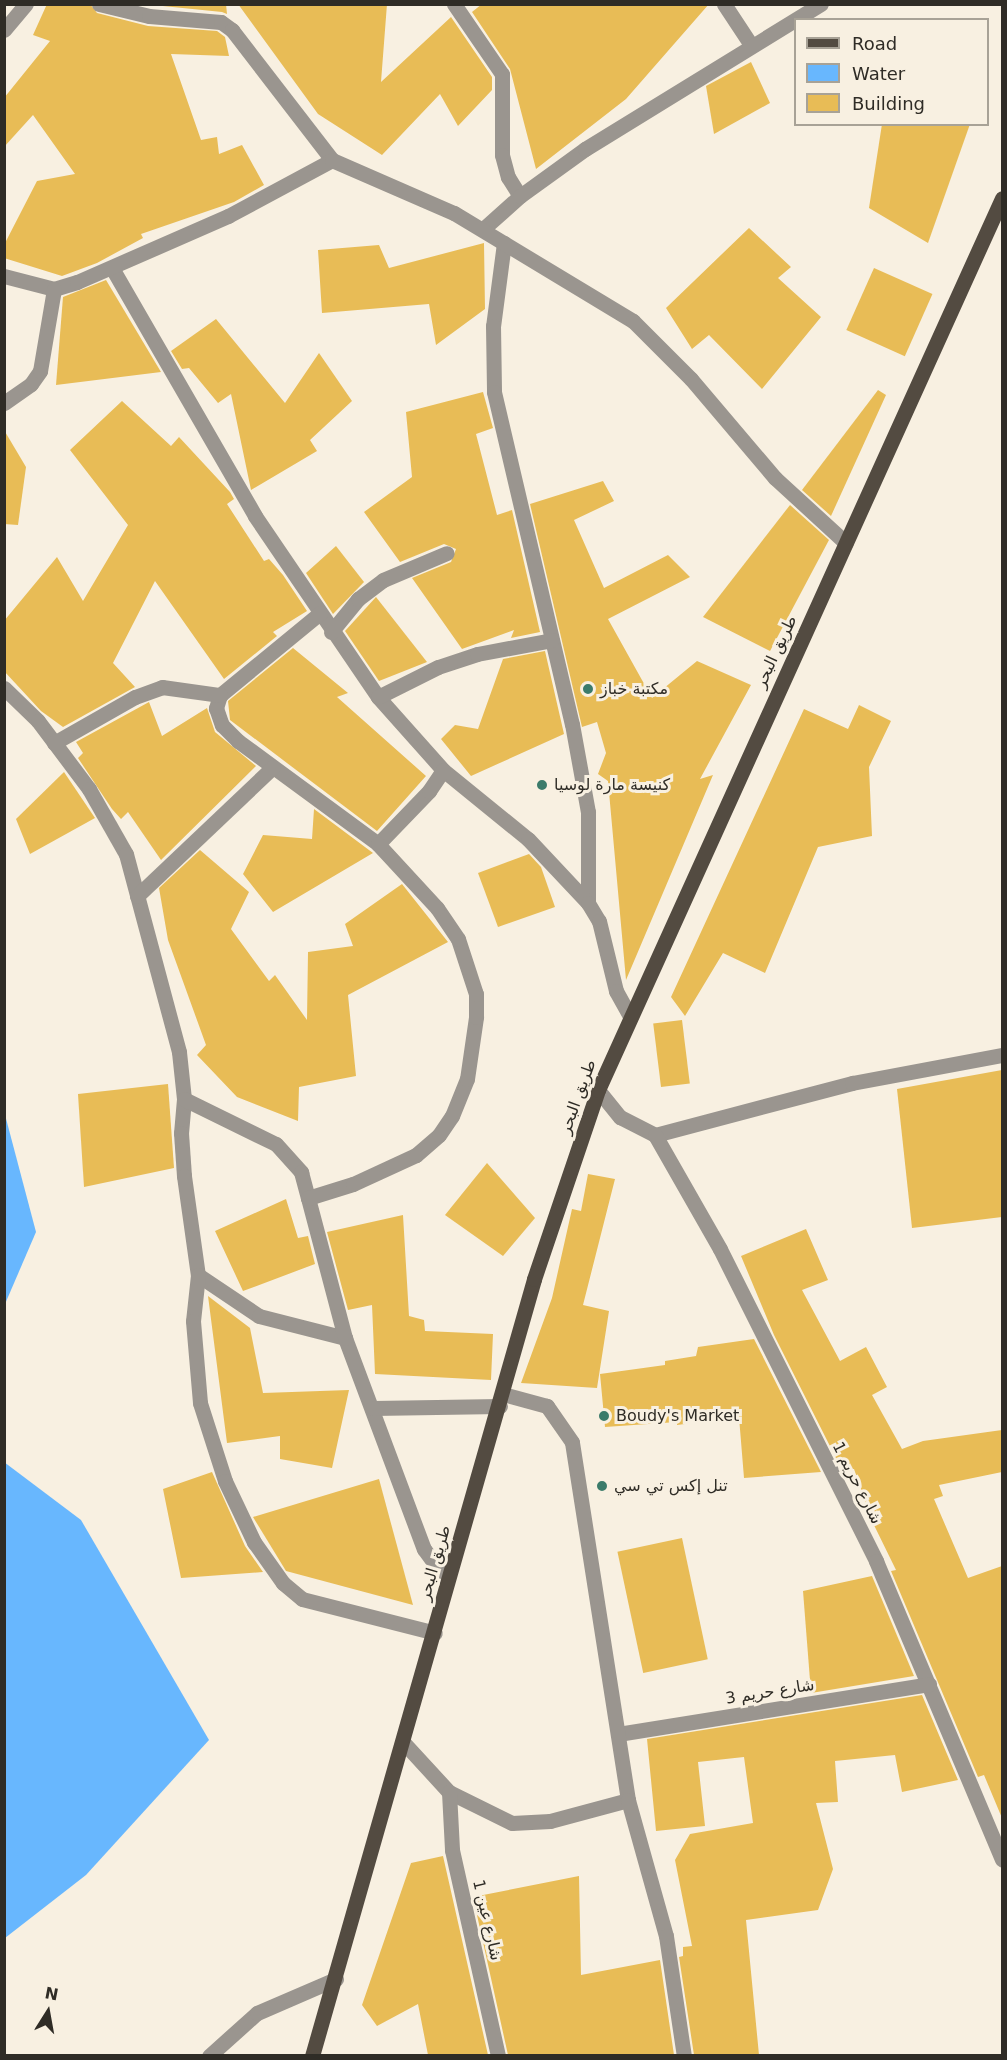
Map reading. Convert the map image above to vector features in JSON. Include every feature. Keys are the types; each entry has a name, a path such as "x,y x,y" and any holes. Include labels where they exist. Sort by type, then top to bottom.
{"main road":[{"name":"طريق البحر","path":"312,2055 435,1633 447,1581 534,1279 598,1090 1002,198"}],"street":[{"path":"4,30 26,4"},
{"path":"99,4 149,15 221,22 232,30 332,160 414,194 483,229 633,321 691,379 775,478 846,543"},
{"path":"454,4 502,74 502,155 507,177 520,196"},
{"path":"724,4 751,45"},
{"path":"797,18 821,4"},
{"path":"483,229 520,196 585,149 794,20"},
{"path":"4,276 54,289 112,268 274,194 332,160"},
{"path":"504,243 493,326 495,392 552,640 588,812 588,903"},
{"path":"112,268 255,516 331,632 378,697 443,770 528,839 588,903 599,921 616,991 630,1016"},
{"path":"4,403 31,384 40,371 54,289"},
{"path":"331,632 358,599 383,580 447,553"},
{"path":"308,1198 353,1184 416,1155 430,1145 452,1116 471,1060 476,994 469,962 436,908 378,844 273,767 222,725 216,708 220,695 320,613"},
{"path":"378,697 438,667 477,654 552,640"},
{"path":"54,743 135,697 162,687 220,695"},
{"path":"4,688 54,743 89,789 119,837 137,896 154,968 174,1030 184,1099 181,1133 198,1275 193,1321 200,1403 225,1481 254,1542 283,1583 302,1599 435,1633"},
{"path":"137,896 273,767"},
{"path":"378,844 429,791 443,770"},
{"path":"598,1090 620,1117 655,1135 852,1083 1002,1054"},
{"path":"184,1099 276,1144 301,1172 345,1338 424,1549 447,1581"},
{"name":"شارع حريم 1","path":"655,1135 720,1249 871,1550 1002,1859"},
{"path":"198,1275 237,1305 259,1316 345,1338"},
{"path":"373,1408 501,1400 547,1406 570,1434 628,1800 666,1936 684,2055"},
{"name":"شارع حريم 3","path":"618,1734 929,1684"},
{"path":"403,1742 449,1792 498,1819 526,1824 628,1800"},
{"name":"شارع عين 1","path":"449,1792 452,1850 498,2055"},
{"path":"209,2055 257,2013 336,1979"}],"water":[{"path":"4,1111 36,1232 5,1304 4,1304"},
{"path":"4,1462 81,1520 209,1740 86,1875 5,1938"}],"building":[{"path":"47,4 90,4 97,13 148,26 217,31 225,37 229,56 171,54 201,140 217,137 219,154 242,145 264,185 234,202 141,234 143,238 97,263 62,276 4,258 4,245 37,181 75,174 33,115 4,147 4,98 50,41 33,35"},
{"path":"143,4 226,4 227,14 222,12"},
{"path":"238,4 387,4 381,82 451,17 492,77 492,90 458,126 440,94 382,155 318,114"},
{"path":"482,4 709,4 626,99 536,169 510,69 472,12"},
{"path":"751,62 770,103 714,134 706,86"},
{"path":"882,126 969,126 928,243 869,208"},
{"path":"749,228 791,267 778,278 821,317 762,389 709,335 692,349 666,308"},
{"path":"484,243 485,309 436,345 429,304 322,313 318,250 379,245 389,268"},
{"path":"874,268 932,294 905,356 846,330"},
{"path":"106,280 161,372 56,385 63,297"},
{"path":"216,319 285,403 319,353 352,401 310,440 317,451 251,490 231,394 218,403 189,368 182,369 171,351"},
{"path":"878,390 886,395 831,516 802,490"},
{"path":"483,392 493,428 476,434 497,515 512,510 540,632 511,638 514,630 462,649 412,578 451,562 456,549 444,544 400,562 364,512 412,477 406,412"},
{"path":"122,401 171,446 179,437 230,492 234,499 227,504 264,561 269,559 283,575 307,611 273,632 277,636 224,679 155,581 113,663 135,687 63,727 41,711 4,671 4,621 57,557 83,601 128,525 70,450"},
{"path":"4,430 26,467 18,525 4,524"},
{"path":"603,481 614,501 574,520 604,588 668,555 690,577 608,619 652,698 697,661 751,685 700,779 713,775 626,980 608,781 598,774 606,753 597,722 582,727 530,504"},
{"path":"790,505 829,540 770,651 703,617"},
{"path":"336,546 364,582 333,614 306,573"},
{"path":"376,597 427,662 379,681 345,631"},
{"path":"293,648 348,693 337,697 426,776 377,831 230,720 228,701"},
{"path":"545,651 564,734 471,776 441,739 455,725 478,729 503,659"},
{"path":"149,702 162,736 207,708 215,732 256,766 161,860 128,812 121,819 112,809 78,758 83,753 76,742"},
{"path":"859,705 891,721 869,767 872,836 818,847 765,973 723,953 685,1016 671,997 804,709 848,729"},
{"path":"64,772 95,818 30,854 16,819"},
{"path":"314,809 373,853 273,912 243,874 263,835 312,839"},
{"path":"200,850 249,892 231,929 269,981 275,975 307,1020 308,952 353,946 345,924 402,884 448,942 348,995 356,1076 299,1087 298,1121 237,1097 197,1055 206,1045 168,940 159,888"},
{"path":"529,854 541,867 555,907 498,927 478,873"},
{"path":"682,1020 690,1084 661,1087 653,1024"},
{"path":"1002,1070 1002,1217 912,1228 897,1089"},
{"path":"168,1084 174,1168 84,1187 78,1094"},
{"path":"487,1163 535,1218 503,1256 445,1215"},
{"path":"588,1174 615,1179 583,1305 609,1311 597,1388 521,1383 552,1298 572,1209 581,1211"},
{"path":"286,1199 298,1238 308,1236 315,1264 243,1291 215,1231"},
{"path":"403,1215 409,1316 424,1320 425,1331 493,1334 491,1380 375,1374 372,1305 348,1310 327,1232"},
{"path":"806,1229 828,1280 802,1290 840,1361 866,1347 887,1387 872,1395 902,1449 923,1441 1002,1430 1002,1472 939,1485 943,1496 934,1499 968,1578 1002,1566 1002,1818 984,1775 978,1777 891,1571 896,1570 872,1521 854,1469 842,1470 774,1335 741,1256"},
{"path":"208,1296 250,1328 263,1393 349,1390 332,1468 280,1459 280,1436 227,1443"},
{"path":"754,1339 821,1472 744,1478 739,1417 677,1425 677,1422 605,1427 600,1374 665,1365 665,1361 696,1356 698,1347"},
{"path":"212,1472 245,1546 263,1572 181,1578 163,1489"},
{"path":"379,1479 413,1605 286,1571 253,1517"},
{"path":"682,1538 708,1659 643,1673 617,1552"},
{"path":"872,1576 914,1676 811,1693 803,1591"},
{"path":"922,1695 958,1780 902,1792 895,1755 835,1761 838,1802 816,1803 833,1869 818,1910 746,1920 759,2055 694,2055 679,1957 683,1956 683,1947 692,1946 675,1860 690,1834 753,1823 744,1757 698,1762 705,1826 656,1831 647,1739"},
{"path":"443,1856 488,2055 428,2055 418,2004 377,2026 362,2005 411,1863"},
{"path":"579,1876 581,1975 660,1960 674,2055 508,2055 473,1897"}],"place":[{"name":"مكتبة خباز","path":"588,689"},
{"name":"كنيسة مارة لوسيا","path":"542,785"},
{"name":"Boudy's Market","path":"604,1416"},
{"name":"تنل إكس تي سي","path":"602,1486"}]}
